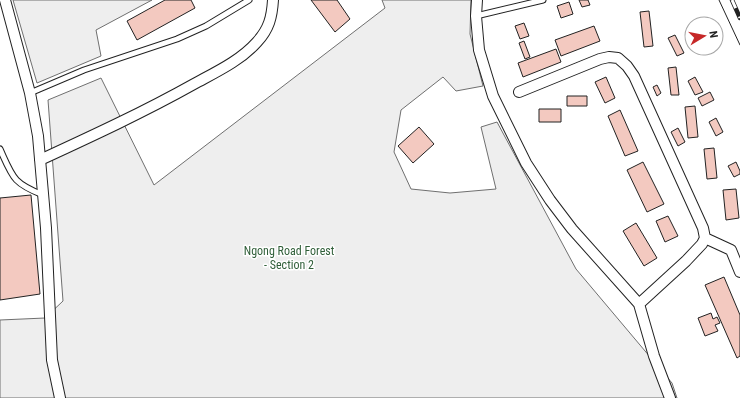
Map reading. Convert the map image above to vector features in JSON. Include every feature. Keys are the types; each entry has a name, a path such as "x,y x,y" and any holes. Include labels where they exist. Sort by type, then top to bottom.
{"street":[{"path":"5,0 30,93 40,160 52,360 60,398"},
{"path":"40,160 151,108 232,63 246,53 258,41 270,23 273,0"},
{"path":"477,0 476,16 479,50 493,96 526,163 550,200 572,229 639,304 654,356 670,398"},
{"path":"519,92 600,59 609,57 618,58 627,66 634,76 699,218 705,238 702,244 686,262 639,304"},
{"path":"705,238 731,250 740,272"}],"lane":[{"path":"30,93 84,70 177,39 206,26 249,0"},
{"path":"476,16 543,0"},
{"path":"0,150 11,173 17,181 26,188 43,195"}],"green space":[{"path":"13,0 152,0 96,30 101,56 37,83"},
{"name":"Ngong Road Forest - Section 2","path":"382,0 471,0 470,34 483,86 456,91 443,77 401,110 394,152 411,189 450,193 496,189 481,127 497,122 576,269 672,383 677,398 0,398 0,320 45,318 63,301 48,100 101,78 154,185 385,8"}],"building":[{"path":"165,0 191,0 195,8 137,40 127,21"},
{"path":"311,0 337,0 350,19 335,32"},
{"path":"579,0 588,0 590,5 582,7"},
{"path":"569,2 573,14 561,18 557,6"},
{"path":"649,11 653,46 644,47 640,12"},
{"path":"524,23 529,36 520,39 515,26"},
{"path":"594,26 600,41 561,56 555,40"},
{"path":"675,35 684,53 677,56 668,38"},
{"path":"524,41 530,57 525,59 519,43"},
{"path":"556,49 561,62 523,77 518,63"},
{"path":"676,67 679,95 671,95 668,68"},
{"path":"606,77 615,98 605,103 595,82"},
{"path":"695,77 703,92 695,95 688,81"},
{"path":"657,85 661,93 657,96 653,87"},
{"path":"710,92 714,100 702,106 698,98"},
{"path":"567,96 587,96 587,106 567,106"},
{"path":"695,106 698,137 688,138 685,107"},
{"path":"539,109 561,109 561,122 539,122"},
{"path":"620,110 638,151 625,156 608,116"},
{"path":"716,118 723,132 716,136 709,122"},
{"path":"419,127 434,144 413,163 398,146"},
{"path":"678,128 685,142 678,146 671,132"},
{"path":"714,148 717,178 707,179 704,149"},
{"path":"643,162 664,204 647,212 627,170"},
{"path":"736,162 740,174 734,177 728,166"},
{"path":"736,189 739,218 726,220 723,190"},
{"path":"31,195 40,294 0,300 0,198"},
{"path":"668,216 678,236 665,242 656,221"},
{"path":"636,223 657,258 644,266 623,231"},
{"path":"724,277 740,315 740,356 737,358 705,285"},
{"path":"711,313 713,319 717,317 720,323 715,325 718,331 705,336 698,318"}],"tram line":[{"path":"719,0 740,45"}],"railway":[{"path":"732,0 740,18"}]}
